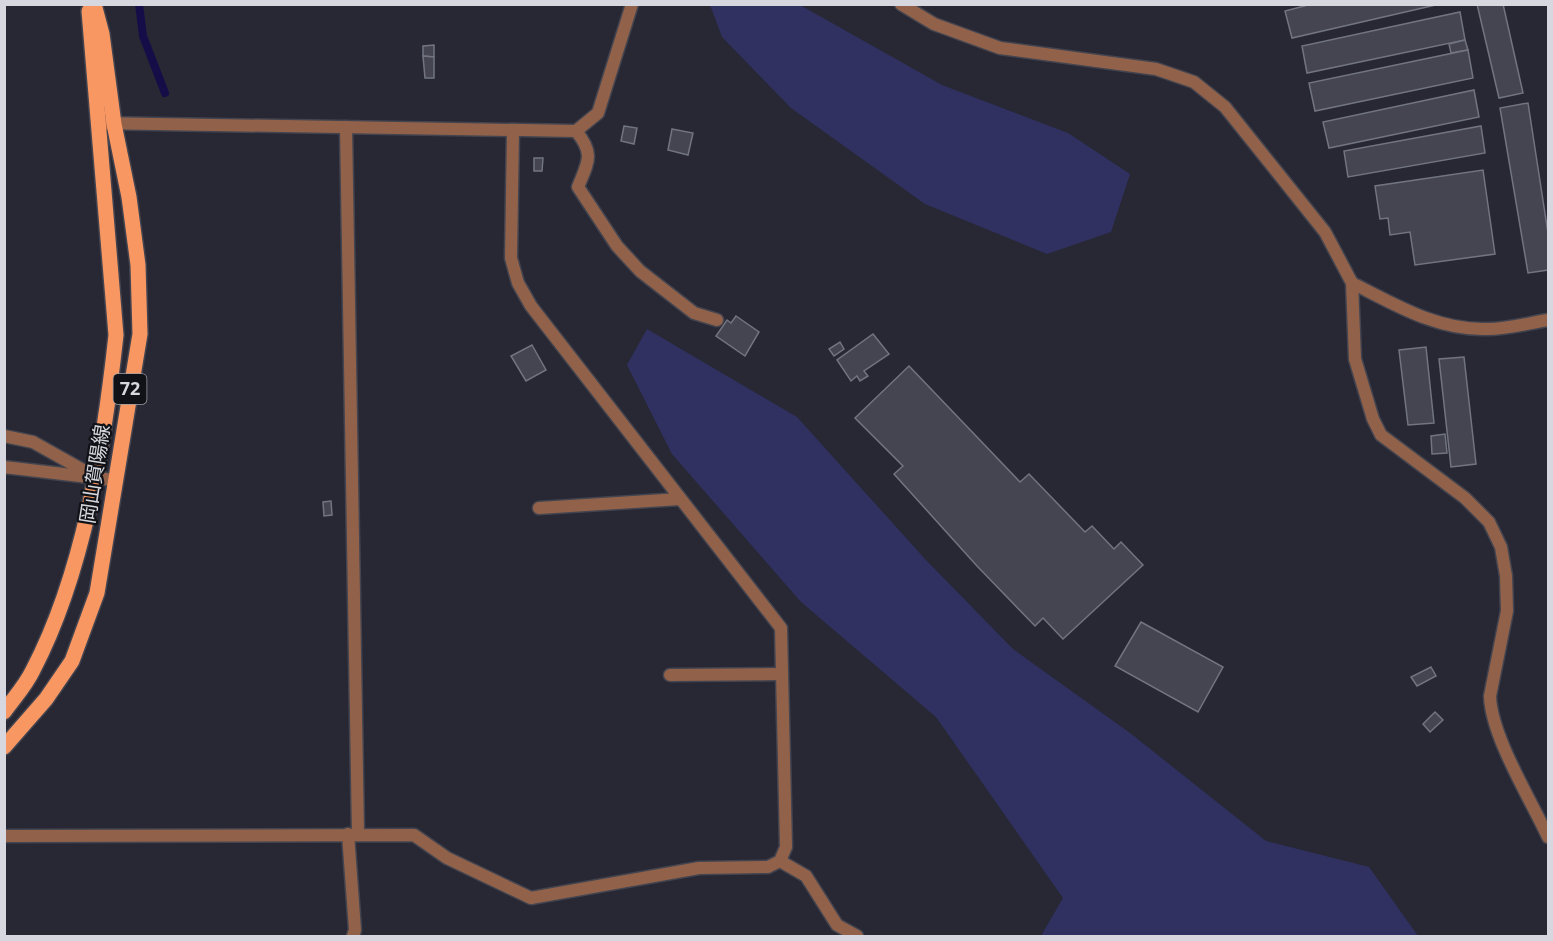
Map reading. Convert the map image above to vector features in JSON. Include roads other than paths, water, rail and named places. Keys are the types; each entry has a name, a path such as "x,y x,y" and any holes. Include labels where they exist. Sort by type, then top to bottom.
{"main road":[{"name":"岡山賀陽線","path":"4,711 32,672 62,606 77,555 110,386 116,335 88,4"},
{"name":"岡山賀陽線","path":"4,747 46,699 72,661 97,593 140,334 138,265 129,196 114,124 102,34 94,4"}],"street":[{"path":"98,123 576,131 598,112 632,4"},
{"path":"901,4 934,24 1000,48 1156,69 1194,82 1225,107 1325,232 1352,283 1355,359 1373,419 1381,435 1465,498 1489,522 1502,547 1507,611 1490,696 1490,710 1548,837"},
{"path":"346,127 355,930 353,936"},
{"path":"4,836 353,833 414,835 447,858 531,898 699,868 768,867 780,861 786,847 781,628 531,306 518,283 511,258 513,130"},
{"path":"576,131 587,144 589,159 578,188 617,246 640,271 694,313 717,320"},
{"path":"1352,283 1423,319 1456,328 1489,329 1548,320"},
{"path":"4,436 33,442 93,476"},
{"path":"4,468 114,480"},
{"path":"539,508 681,499"},
{"path":"670,675 782,674"},
{"path":"780,861 806,876 837,925 857,936"}],"waterway":[{"path":"139,4 143,36 165,93"}]}
